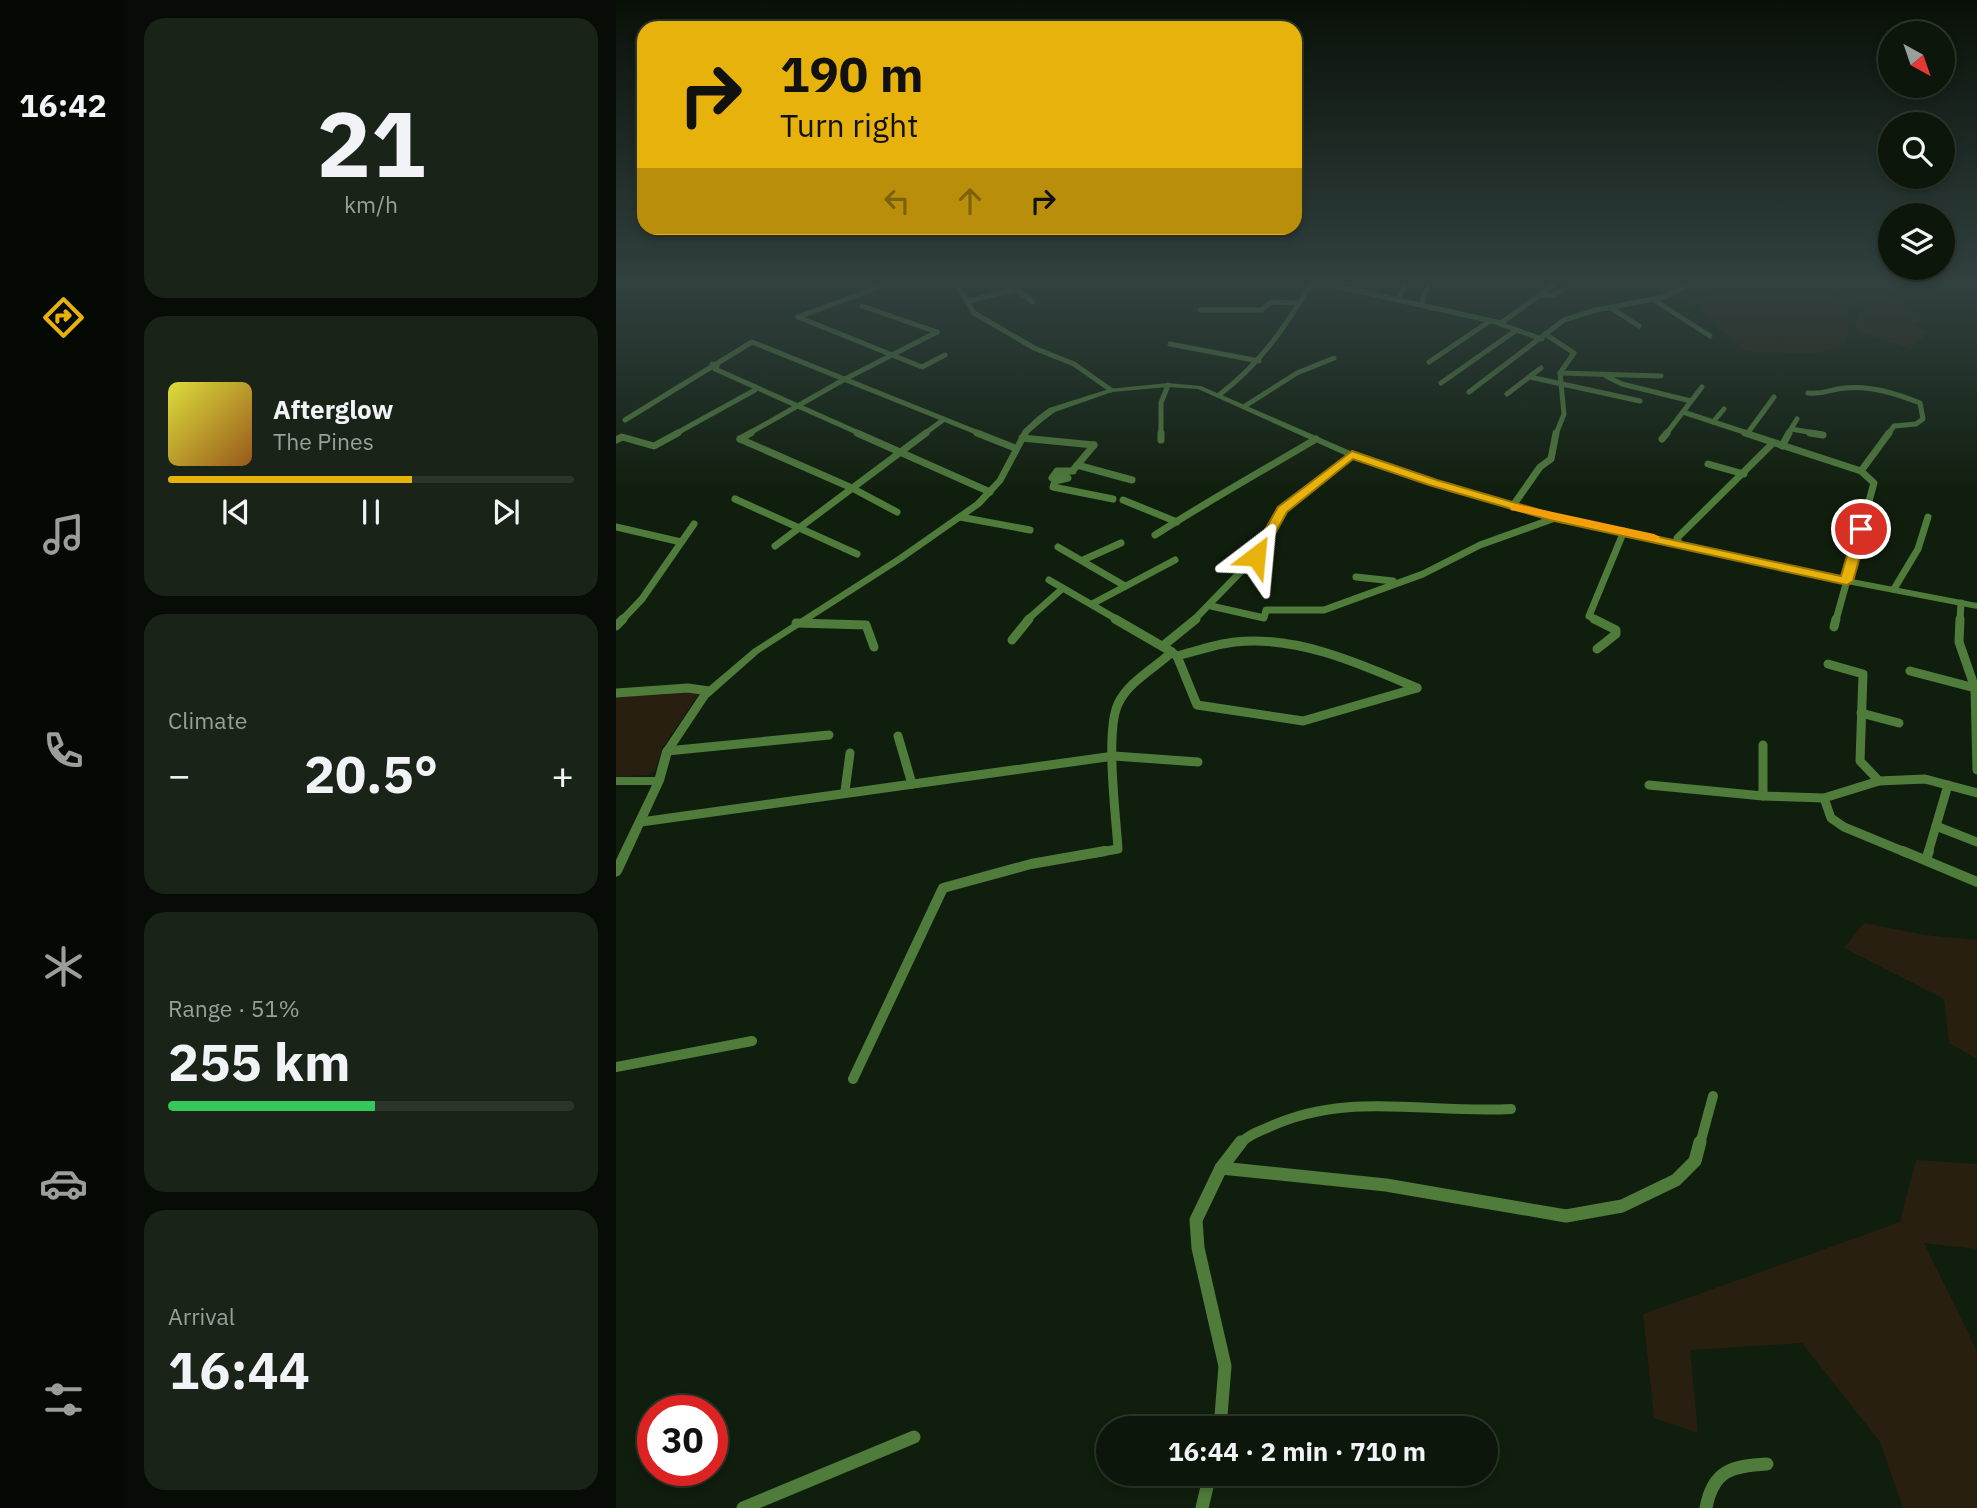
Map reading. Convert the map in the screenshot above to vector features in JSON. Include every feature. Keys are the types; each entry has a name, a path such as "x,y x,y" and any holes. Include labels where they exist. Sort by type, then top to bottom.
{"street":[{"path":"625,421 728,355"},
{"path":"786,355 1015,448"},
{"path":"897,512 852,488 740,439 891,356 922,367 944,355"},
{"path":"1052,355 1074,364 1111,390"},
{"path":"1230,355 1259,361"},
{"path":"1219,395 1245,377 1264,355"},
{"path":"1429,362 1439,355"},
{"path":"1441,383 1477,355"},
{"path":"1469,393 1515,355"},
{"path":"1513,507 1539,467 1553,455 1554,438 1564,414 1560,373 1573,355"},
{"path":"1245,406 1297,373 1334,358"},
{"path":"712,364 717,366 715,369 755,390 798,406 990,492"},
{"path":"1507,394 1541,368"},
{"path":"1560,373 1661,376"},
{"path":"1605,375 1629,386 1691,401"},
{"path":"1530,377 1562,385 1602,390 1640,401"},
{"path":"1808,393 1824,395 1834,387 1853,384 1920,403 1923,419 1916,424 1894,426 1861,471"},
{"path":"1161,440 1161,403 1168,385"},
{"path":"616,872 659,780 667,751 692,711 709,691 745,660 796,624 960,517 990,492 1000,480 1022,438 1052,410 1111,390 1168,385 1199,387 1352,455 1513,507 1847,581 1977,606"},
{"path":"1662,439 1702,387"},
{"path":"616,440 622,437 654,446 755,390"},
{"path":"1747,434 1773,397"},
{"path":"1713,422 1724,409"},
{"path":"1683,412 1861,471 1874,483 1834,627"},
{"path":"1782,446 1797,419"},
{"path":"775,546 943,420"},
{"path":"1791,429 1823,435"},
{"path":"1022,438 1094,445 1066,480 1055,481 1053,487 1113,499"},
{"path":"1155,535 1220,493 1238,486 1316,439"},
{"path":"1679,543 1677,538 1773,443"},
{"path":"853,1079 943,888 1031,864 1118,849 1114,756 1116,706 1125,694 1171,651 1256,556 1282,510 1352,455"},
{"path":"1708,464 1744,474"},
{"path":"1066,480 1052,478 1057,471 1075,468 1132,480"},
{"path":"735,499 857,554"},
{"path":"1123,500 1177,522"},
{"path":"960,517 1030,530"},
{"path":"1894,589 1918,549 1928,517"},
{"path":"1211,606 1264,618 1266,610 1324,610 1423,573 1480,545 1555,518"},
{"path":"616,626 642,599 694,524"},
{"path":"616,527 662,540 681,542"},
{"path":"1597,649 1616,634 1610,626 1594,622 1589,617 1624,531"},
{"path":"1083,560 1121,543"},
{"path":"1058,547 1125,586"},
{"path":"1093,604 1175,560"},
{"path":"1356,577 1396,582"},
{"path":"1049,580 1171,651 1197,705 1303,721 1417,688 1332,652 1251,640 1171,651"},
{"path":"1013,640 1032,614 1062,589"},
{"path":"1961,603 1959,642 1975,688 1977,770"},
{"path":"616,608 628,612"},
{"path":"796,624 866,625 874,647"},
{"path":"1828,664 1863,674 1860,761 1879,781"},
{"path":"1910,671 1975,688"},
{"path":"616,693 664,692 688,688 709,691"},
{"path":"1861,713 1899,723"},
{"path":"667,751 829,735"},
{"path":"898,736 912,783"},
{"path":"1763,745 1763,796"},
{"path":"845,791 850,753"},
{"path":"641,822 845,791 1114,756 1198,762"},
{"path":"1649,785 1763,796 1824,798 1879,781 1925,779 1977,793"},
{"path":"616,781 659,780"},
{"path":"1926,860 1948,785"},
{"path":"1824,798 1831,818 1844,827 1977,882"},
{"path":"1936,826 1977,842"},
{"path":"616,1067 752,1041"},
{"path":"1221,1168 1386,1185 1566,1216 1622,1206 1676,1180 1695,1161 1713,1096"},
{"path":"1221,1416 1225,1366 1198,1248 1196,1220 1221,1168 1245,1138 1260,1129 1309,1112 1376,1105 1511,1109"},
{"path":"743,1508 914,1437"},
{"path":"1706,1508 1712,1483 1722,1472 1767,1464"},
{"path":"1202,1508 1207,1486"}],"shaded area":[{"path":"685,691 699,694 662,748 655,771 649,775 616,777 616,696 664,695"},
{"path":"1864,923 1925,935 1977,940 1977,1059 1949,1043 1944,999 1844,948"},
{"path":"1916,1160 1977,1164 1977,1249 1924,1243 1977,1351 1977,1508 1903,1508 1880,1442 1802,1343 1690,1350 1698,1433 1654,1418 1643,1314 1900,1222"}],"slow traffic":[{"path":"1516,507 1555,518 1654,537"}],"route":[{"path":"1256,556 1282,510 1352,455 1433,483 1555,518 1847,581 1861,529"}]}
